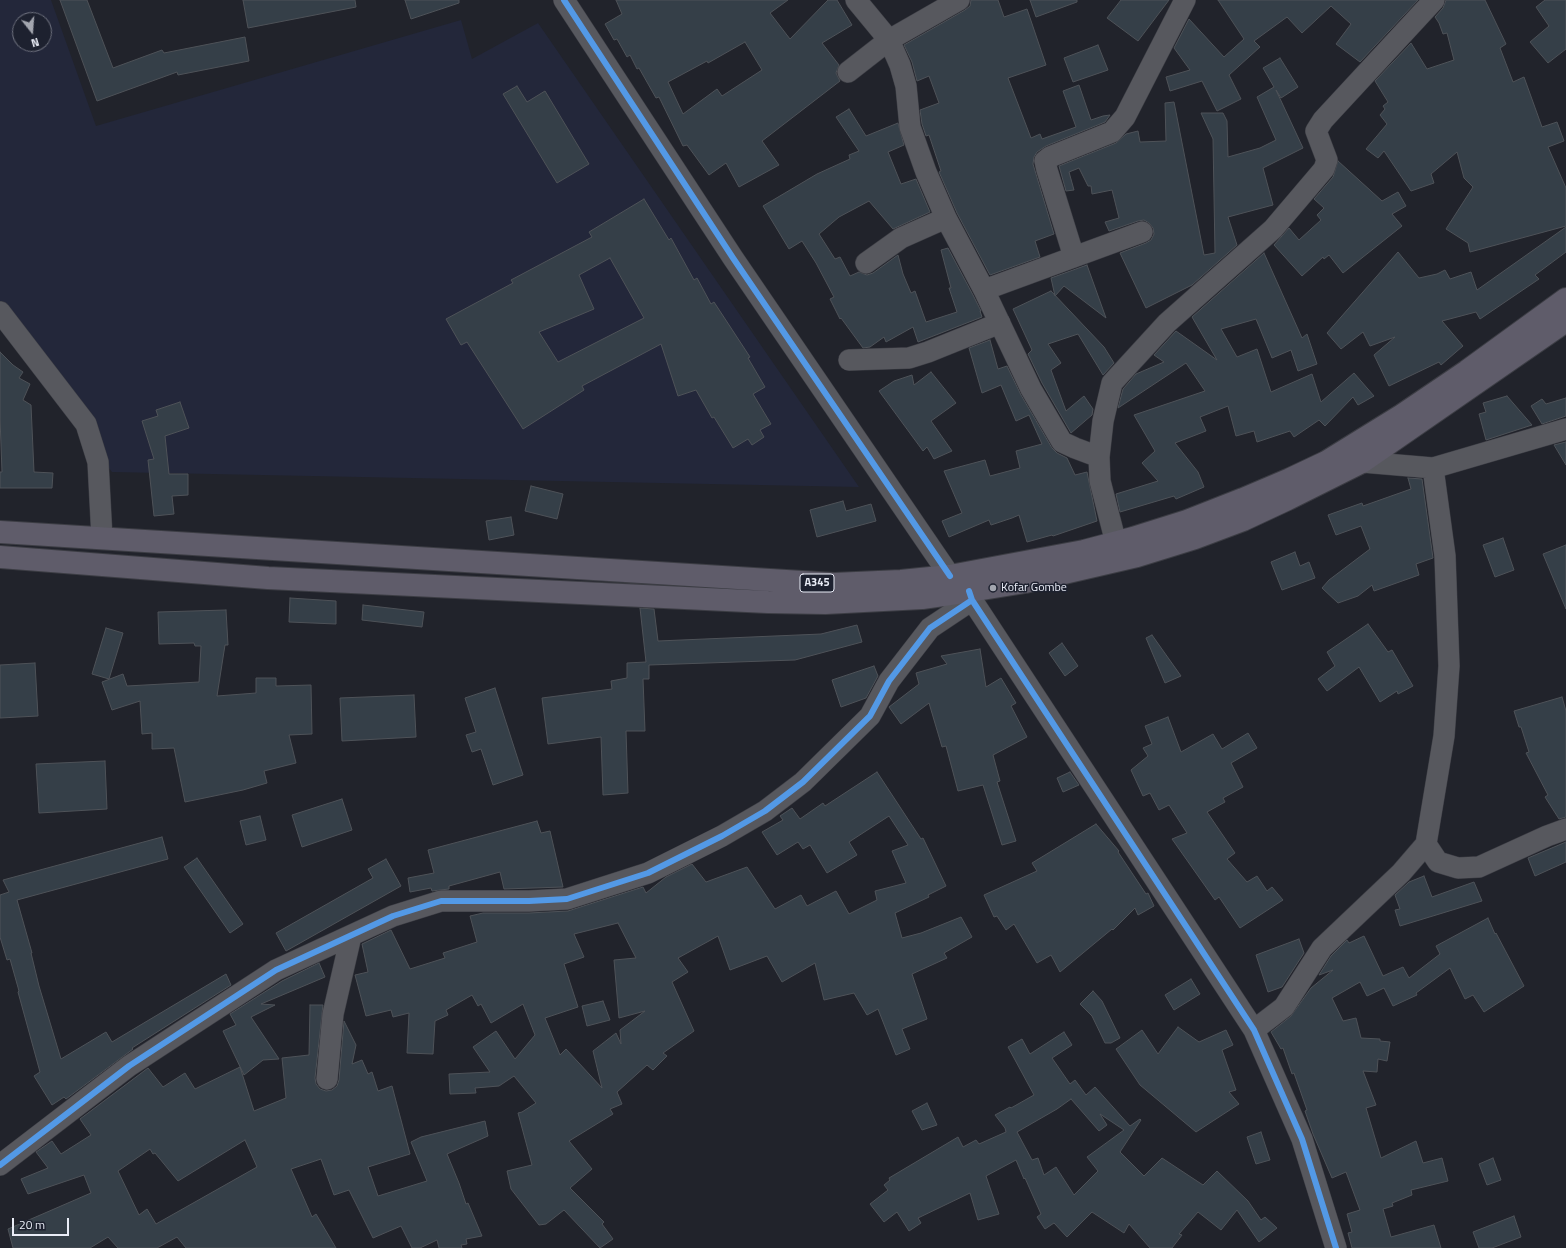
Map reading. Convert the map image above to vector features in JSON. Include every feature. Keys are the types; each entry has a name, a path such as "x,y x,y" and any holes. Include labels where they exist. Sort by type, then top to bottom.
{"highway":[{"name":"A345","path":"0,532 834,584 901,581 950,576 1040,560 1116,543 1236,502 1326,462 1402,415 1467,371 1566,299"},
{"name":"A345","path":"0,557 268,578 768,602 825,603 971,596 1137,556 1195,538 1250,517 1362,462 1566,321"}],"street":[{"path":"564,0 733,258 950,576"},
{"path":"856,0 889,40 900,65 906,86 910,127 926,172 946,218 984,290 1030,388 1062,442 1099,457"},
{"path":"848,72 889,40 959,0"},
{"path":"1074,257 1047,170 1046,161 1050,157 1112,132 1125,117 1185,0"},
{"path":"1116,543 1100,481 1099,457 1103,422 1112,383 1167,323 1273,229 1324,169 1328,160 1316,132 1323,120 1434,0"},
{"path":"866,263 901,238 946,218"},
{"path":"984,290 1142,232"},
{"path":"0,312 86,424 98,462 102,538"},
{"path":"849,360 909,358 1000,324"},
{"path":"1362,462 1433,468 1566,429"},
{"path":"1254,1030 1284,1007 1322,948 1401,873 1426,844 1444,736 1450,666 1445,556 1433,468"},
{"path":"0,1165 129,1066 276,970 393,916 441,901 529,901 567,899 648,873 722,836 765,811 803,782 870,716 890,681 930,628 971,596 1254,1030 1302,1139 1336,1248"},
{"path":"1426,844 1438,862 1458,868 1479,867 1566,829"},
{"path":"327,1079 333,1014 351,936"}],"shaded area":[{"path":"0,0 51,0 96,126 461,20 472,59 538,23 859,487 112,472 0,327"}],"building":[{"path":"60,0 87,0 113,68 162,50 164,53 245,37 249,61 178,75 177,72 97,101"},
{"path":"243,0 355,0 356,7 248,28"},
{"path":"405,0 459,0 459,3 411,19"},
{"path":"616,0 788,0 770,13 790,39 828,0 837,0 852,25 822,43 839,65 836,73 840,81 762,141 779,165 739,187 726,163 709,175 687,145 683,146 659,97 656,98 639,68 637,69 630,55 627,57 617,39 614,40 605,24 622,14","holes":["745,42 762,70 722,96 717,89 683,114 668,82 707,61 708,63"]},
{"path":"971,0 998,0 1004,17 1027,9 1046,65 1008,78 1031,138 1040,134 1042,139 1076,127 1063,91 1079,85 1091,120 1110,115 1105,122 1046,146 1037,152 1034,157 1033,164 1054,234 1035,241 1040,257 990,275 957,213 939,172 941,171 929,135 926,136 922,124 920,110 939,103 929,76 917,81 912,62 904,45 965,10 970,6"},
{"path":"1030,0 1077,0 1077,2 1036,17"},
{"path":"1121,0 1169,0 1138,41 1107,18"},
{"path":"1218,0 1418,0 1360,62 1336,44 1351,24 1331,6 1302,33 1287,17 1254,41 1260,47 1229,75 1241,99 1217,111 1202,81 1170,91 1166,77 1190,70 1174,48 1189,19 1224,57 1244,39"},
{"path":"1446,0 1485,0 1506,44 1500,48 1513,82 1524,77 1542,127 1557,122 1564,141 1548,147 1566,188 1566,226 1470,252 1468,243 1446,229 1473,187 1464,178 1457,152 1431,174 1434,183 1411,191 1384,151 1378,158 1366,149 1387,124 1380,115 1385,109 1383,106 1388,102 1375,81 1411,43 1427,69 1454,60 1447,33 1443,34 1435,17 1443,8"},
{"path":"1545,0 1566,0 1566,49 1548,63 1530,42 1549,26 1536,7"},
{"path":"1098,45 1108,70 1073,82 1064,58"},
{"path":"1280,58 1298,87 1281,98 1276,90 1303,148 1263,168 1273,205 1228,217 1237,245 1192,285 1146,308 1120,253 1151,240 1154,234 1153,228 1144,220 1109,231 1105,222 1119,218 1112,190 1092,194 1091,186 1088,186 1079,168 1069,172 1074,190 1066,191 1059,166 1116,143 1126,134 1138,131 1140,142 1166,141 1165,103 1174,102 1204,255 1215,253 1213,139 1201,113 1223,113 1227,121 1228,157 1260,148 1276,140 1257,97 1274,87 1263,68"},
{"path":"517,86 527,102 545,91 589,164 557,183 503,94"},
{"path":"849,109 866,136 898,123 904,145 888,152 901,184 916,179 930,212 893,229 869,201 839,217 819,234 835,259 840,257 850,276 859,272 867,275 873,273 898,255 903,274 911,293 915,291 926,322 957,312 949,288 951,288 941,250 948,248 981,311 982,317 918,342 913,327 886,342 884,337 870,347 863,348 841,318 840,319 830,299 834,297 816,263 802,241 789,249 763,206 817,174 850,159 849,155 859,151 836,117"},
{"path":"1338,161 1382,201 1398,192 1406,206 1392,214 1402,226 1343,273 1329,255 1324,259 1323,257 1302,276 1274,245 1289,228 1299,240 1321,220 1317,215 1324,208 1314,199 1333,177"},
{"path":"644,199 669,240 671,238 694,280 697,278 711,304 714,302 750,357 748,358 765,387 753,394 771,424 760,430 764,437 752,445 748,439 733,448 714,417 712,418 696,390 678,396 661,344 582,386 584,390 523,429 467,342 461,345 446,319 513,283 511,280 592,237 589,232","holes":["610,258 644,318 558,362 539,332 594,309 579,275"]},
{"path":"1566,227 1566,252 1535,275 1539,279 1480,319 1476,312 1442,321 1463,346 1441,365 1439,362 1389,386 1374,355 1395,337 1370,346 1363,332 1341,349 1327,333 1398,252 1419,278 1437,274 1445,270 1450,279 1471,272 1477,290"},
{"path":"1264,253 1302,338 1307,334 1317,364 1298,371 1291,350 1272,358 1256,319 1221,329 1237,357 1257,349 1271,392 1312,374 1321,402 1354,373 1374,396 1358,405 1353,397 1325,426 1319,420 1294,437 1290,431 1257,442 1254,431 1236,436 1228,406 1200,417 1206,431 1175,443 1198,472 1204,487 1176,499 1174,496 1120,512 1116,494 1158,481 1142,463 1155,451 1134,415 1205,391 1186,363 1118,408 1123,389 1136,374 1164,362 1154,355 1176,331 1217,360 1192,317"},
{"path":"1087,265 1106,318 1064,286 1055,296 1051,278"},
{"path":"1051,291 1104,347 1114,363 1103,375 1078,334 1048,344 1061,363 1051,370 1066,411 1084,396 1093,409 1092,415 1071,433 1042,383 1028,354 1032,350 1013,309"},
{"path":"990,340 998,369 1007,366 1021,395 1052,448 1057,453 1067,458 1075,475 1087,472 1097,521 1053,536 1027,542 1019,515 991,525 989,520 949,537 942,521 962,513 944,471 985,460 990,476 1020,468 1016,451 1042,444 1029,415 1016,421 1001,385 982,393 969,348"},
{"path":"0,352 13,365 23,372 19,378 30,384 23,400 31,405 34,472 53,473 52,488 0,488 0,472 2,472"},
{"path":"931,372 956,403 931,421 952,451 934,459 927,447 923,451 879,391 894,381 912,375 914,385"},
{"path":"1507,396 1532,425 1486,440 1479,414 1486,412 1483,403"},
{"path":"1566,398 1566,416 1542,424 1531,406 1542,399 1546,404"},
{"path":"180,402 189,428 165,436 169,474 188,474 188,495 172,496 174,514 154,516 148,460 154,459 142,421 158,416 156,410"},
{"path":"1566,442 1566,465 1554,445"},
{"path":"1408,478 1422,479 1433,558 1416,564 1419,575 1374,591 1372,585 1358,596 1338,603 1322,588 1329,580 1370,549 1361,526 1336,535 1328,515 1362,503 1363,506 1411,489"},
{"path":"531,486 563,494 557,519 525,511"},
{"path":"843,501 846,511 871,504 876,521 817,537 810,510"},
{"path":"511,517 514,535 489,540 486,521"},
{"path":"1503,538 1514,570 1495,577 1483,545"},
{"path":"1566,545 1566,609 1543,554"},
{"path":"1295,552 1300,566 1309,562 1315,578 1282,590 1271,562"},
{"path":"290,598 336,601 336,624 289,622"},
{"path":"363,605 424,612 422,627 362,620"},
{"path":"640,608 654,609 658,641 821,634 857,625 862,642 795,660 649,665 649,679 643,679 645,731 626,731 628,793 603,795 601,737 548,744 542,698 612,689 611,681 627,678 627,663 646,662"},
{"path":"226,610 228,645 225,645 217,696 256,693 256,678 276,678 276,686 311,685 312,734 289,735 296,763 264,771 267,783 243,790 185,802 174,748 152,749 152,733 142,734 140,701 112,710 102,682 123,674 127,686 199,682 201,646 195,646 194,643 159,644 158,612"},
{"path":"1368,624 1388,652 1392,650 1413,686 1398,694 1397,691 1380,702 1359,667 1327,691 1318,679 1335,666 1327,652"},
{"path":"106,628 123,633 109,679 92,674"},
{"path":"1152,635 1181,676 1165,683 1146,638"},
{"path":"1062,643 1078,666 1065,676 1049,653"},
{"path":"980,649 986,687 1001,678 1016,703 1011,706 1027,737 993,755 1000,781 997,782 1016,841 1002,845 983,785 958,791 946,746 942,747 929,703 901,724 889,707 919,684 916,673 947,664 941,656"},
{"path":"35,663 38,716 0,718 0,665"},
{"path":"874,666 878,676 866,698 841,707 832,680"},
{"path":"495,688 523,775 493,785 481,749 472,752 466,735 476,732 465,698"},
{"path":"414,695 416,737 342,741 340,698"},
{"path":"1562,697 1566,711 1566,817 1559,819 1545,797 1548,795 1526,753 1529,752 1514,711"},
{"path":"1168,717 1181,752 1213,734 1222,749 1248,733 1257,748 1231,763 1243,787 1223,798 1225,802 1207,812 1235,853 1227,859 1247,882 1257,876 1267,891 1272,887 1283,900 1240,928 1219,897 1215,900 1172,839 1187,833 1169,805 1159,810 1150,793 1143,796 1131,770 1148,756 1143,748 1152,744 1145,726"},
{"path":"105,761 107,809 39,813 36,764"},
{"path":"877,772 921,839 923,838 946,886 928,895 929,897 895,913 902,938 921,933 961,917 972,937 944,953 947,958 912,974 927,1019 902,1029 910,1049 896,1055 878,1009 867,1015 854,993 824,1000 815,963 782,982 767,956 730,970 718,936 678,958 688,972 672,982 694,1031 663,1053 667,1056 653,1070 647,1065 617,1092 622,1104 610,1109 613,1114 569,1141 592,1169 570,1188 604,1222 602,1224 613,1239 600,1248 564,1210 546,1224 539,1225 511,1189 507,1171 532,1165 518,1113 536,1103 514,1076 499,1086 475,1088 476,1093 450,1094 449,1074 490,1072 473,1047 496,1031 515,1059 535,1035 523,1004 491,1023 481,1004 478,1006 472,995 446,1010 448,1015 435,1021 433,1054 407,1053 409,1013 393,1017 391,1010 366,1016 355,975 368,972 362,944 391,930 410,969 445,958 443,953 477,942 470,916 483,913 568,911 643,887 646,893 666,877 692,864 706,882 747,867 775,909 801,895 807,906 836,891 849,914 877,900 875,891 906,883 892,851 908,845 889,816 849,842 857,855 827,873 810,845 803,849 798,842 777,855 762,832 783,820 780,816 792,808 800,819 823,803 825,806","holes":["618,923 636,958 614,960 619,1018 645,1011 620,1030 621,1044 616,1033 593,1051 602,1088 566,1049 560,1055 545,1018 578,1007 564,964 584,957 574,934"]},
{"path":"1070,772 1079,785 1063,792 1057,778"},
{"path":"342,799 352,830 302,847 292,815"},
{"path":"260,816 266,840 246,845 240,821"},
{"path":"537,821 541,833 550,831 563,887 504,889 500,872 449,886 449,889 432,891 431,888 410,892 408,878 434,873 428,850"},
{"path":"1096,824 1119,851 1118,852 1146,894 1148,893 1154,906 1138,915 1135,908 1113,930 1112,929 1060,972 1051,955 1037,963 1014,924 1006,930 997,916 994,917 984,895 1037,871 1032,863"},
{"path":"162,837 168,859 17,900 32,953 39,986 61,1059 106,1032 112,1042 226,974 231,985 132,1048 133,1049 66,1099 64,1097 52,1105 34,1076 40,1072 10,959 7,960 0,937 0,895 9,892 3,880"},
{"path":"1566,842 1566,862 1535,876 1528,858"},
{"path":"197,858 243,924 230,933 184,867"},
{"path":"386,859 401,886 286,951 276,933 373,878 368,869"},
{"path":"1424,876 1432,897 1474,882 1482,901 1400,926 1395,910 1400,909 1395,895 1409,882"},
{"path":"1488,918 1495,934 1496,933 1524,986 1484,1012 1473,995 1465,999 1450,968 1416,993 1417,995 1393,1006 1384,988 1367,996 1360,982 1332,998 1343,1021 1356,1018 1361,1038 1380,1039 1380,1041 1390,1042 1387,1061 1378,1059 1377,1072 1363,1071 1376,1105 1366,1108 1381,1158 1416,1141 1423,1163 1442,1158 1448,1181 1411,1190 1412,1195 1392,1203 1393,1206 1383,1209 1391,1237 1434,1225 1441,1248 1352,1248 1348,1233 1352,1232 1347,1214 1360,1210 1346,1172 1332,1178 1313,1134 1305,1111 1307,1110 1294,1073 1292,1074 1283,1048 1281,1049 1271,1032 1291,1016 1311,988 1333,970 1319,975 1331,956 1347,940 1349,943 1364,936 1383,976 1403,967 1409,978 1440,954 1436,946"},
{"path":"1299,939 1304,953 1282,987 1268,992 1256,955"},
{"path":"319,963 325,977 261,1004 275,1005 251,1017 279,1059 263,1060 244,1075 223,1031 236,1025 230,1014 282,981"},
{"path":"1191,979 1200,994 1174,1010 1165,995"},
{"path":"1093,991 1102,1001 1120,1038 1111,1043 1105,1043 1092,1016 1080,1004"},
{"path":"603,1001 610,1020 587,1026 582,1006"},
{"path":"310,1005 323,1005 315,1078 316,1084 320,1089 326,1091 332,1090 337,1086 339,1080 344,1021 356,1045 352,1064 362,1060 368,1074 372,1072 378,1091 392,1086 410,1154 368,1167 378,1196 427,1181 411,1142 421,1137 485,1121 488,1136 447,1154 466,1204 468,1203 482,1236 466,1239 467,1244 461,1245 462,1248 439,1248 437,1240 420,1248 412,1248 401,1226 373,1238 349,1190 334,1195 321,1159 291,1169 312,1217 316,1214 336,1248 186,1248 177,1237 157,1248 118,1248 108,1237 90,1248 13,1248 8,1229 91,1193 84,1175 28,1194 21,1179 48,1168 36,1152 52,1141 61,1154 91,1135 80,1119 148,1068 163,1087 185,1073 195,1089 240,1067 254,1111 286,1098 282,1058 309,1055","holes":["245,1140 257,1167 156,1224 147,1209 139,1215 118,1171 150,1149 178,1181"]},
{"path":"1178,1027 1199,1042 1226,1030 1233,1045 1222,1050 1236,1090 1229,1092 1239,1104 1196,1132 1140,1085 1116,1049 1142,1030 1158,1054"},
{"path":"1064,1032 1072,1045 1052,1058 1070,1084 1075,1080 1086,1095 1095,1087 1130,1126 1140,1119 1141,1120 1120,1152 1144,1176 1162,1158 1203,1185 1217,1171 1248,1201 1261,1220 1265,1217 1277,1228 1259,1242 1237,1210 1221,1230 1198,1212 1179,1234 1182,1235 1172,1248 1150,1248 1129,1224 1124,1233 1092,1212 1067,1237 1054,1223 1045,1229 1037,1217 1041,1214 1016,1160 986,1176 999,1214 978,1220 970,1193 918,1218 921,1223 909,1231 897,1212 884,1222 870,1204 888,1190 884,1185 890,1180 889,1178 958,1137 963,1147 976,1140 979,1144 1006,1132 1005,1128 995,1115 1034,1095 1008,1047 1022,1039 1030,1054","holes":["1071,1099 1099,1131 1107,1125 1100,1114 1124,1130 1087,1157 1098,1171 1074,1195 1056,1167 1044,1175 1038,1158 1032,1160 1017,1132 1057,1109"]},
{"path":"927,1103 937,1125 922,1130 912,1111"},
{"path":"1261,1132 1270,1160 1256,1164 1247,1137"},
{"path":"1493,1158 1501,1180 1487,1185 1479,1164"},
{"path":"1514,1216 1521,1237 1492,1248 1479,1248 1473,1232"}],"cycle path":[{"path":"564,0 733,258 950,576"},
{"path":"969,591 972,600 1254,1030 1302,1139 1336,1248"},
{"path":"0,1165 129,1066 276,970 393,916 441,901 529,901 567,899 648,873 722,836 765,811 803,782 870,716 889,681 930,628 972,600"}],"place":[{"name":"Kofar Gombe","path":"993,588"}]}
